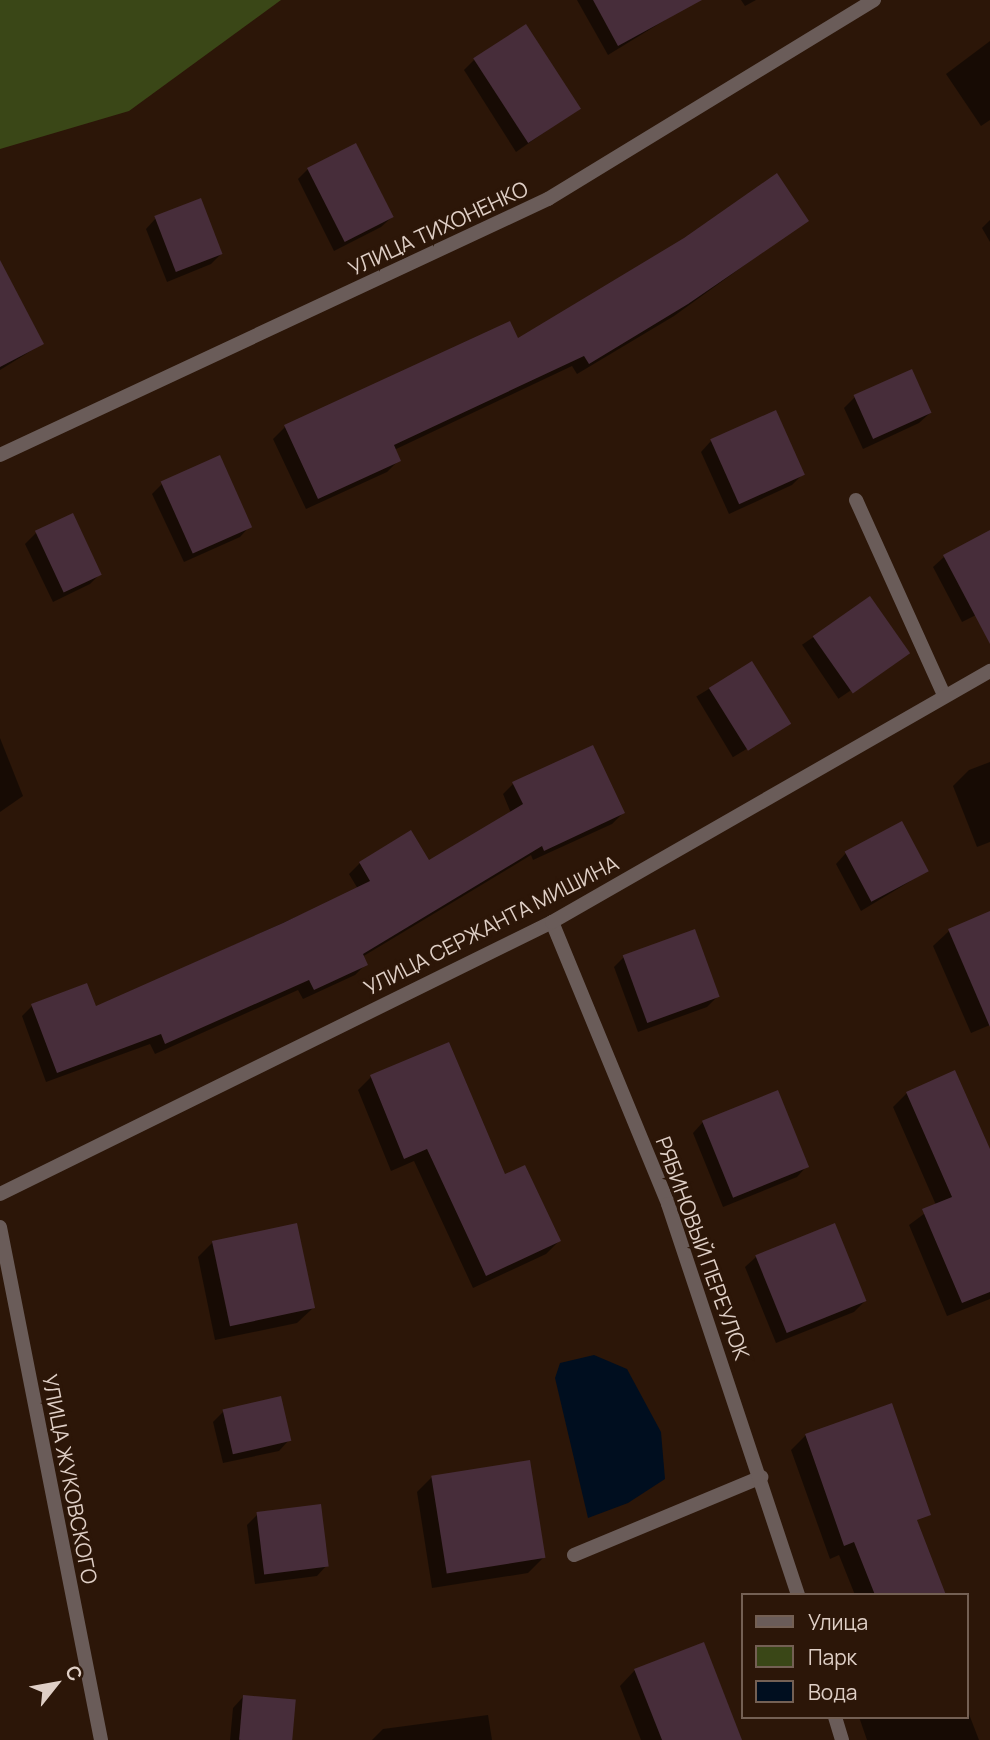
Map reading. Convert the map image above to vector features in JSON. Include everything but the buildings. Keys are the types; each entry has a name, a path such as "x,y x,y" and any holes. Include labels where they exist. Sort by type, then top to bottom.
{"street":[{"name":"УЛИЦА ТИХОНЕНКО","path":"0,456 548,199 874,0"},
{"path":"856,500 944,695"},
{"name":"УЛИЦА СЕРЖАНТА МИШИНА","path":"0,1194 552,922 990,671"},
{"name":"РЯБИНОВЫЙ ПЕРЕУЛОК","path":"552,922 668,1204 761,1477 796,1593"},
{"name":"УЛИЦА ЖУКОВСКОГО","path":"0,1227 101,1740"},
{"path":"574,1555 761,1477"},
{"path":"836,1719 842,1740"}],"green space":[{"path":"0,0 281,0 129,111 0,149"}],"water":[{"path":"594,1355 627,1369 661,1432 665,1479 628,1503 588,1518 555,1378 560,1363"}]}
